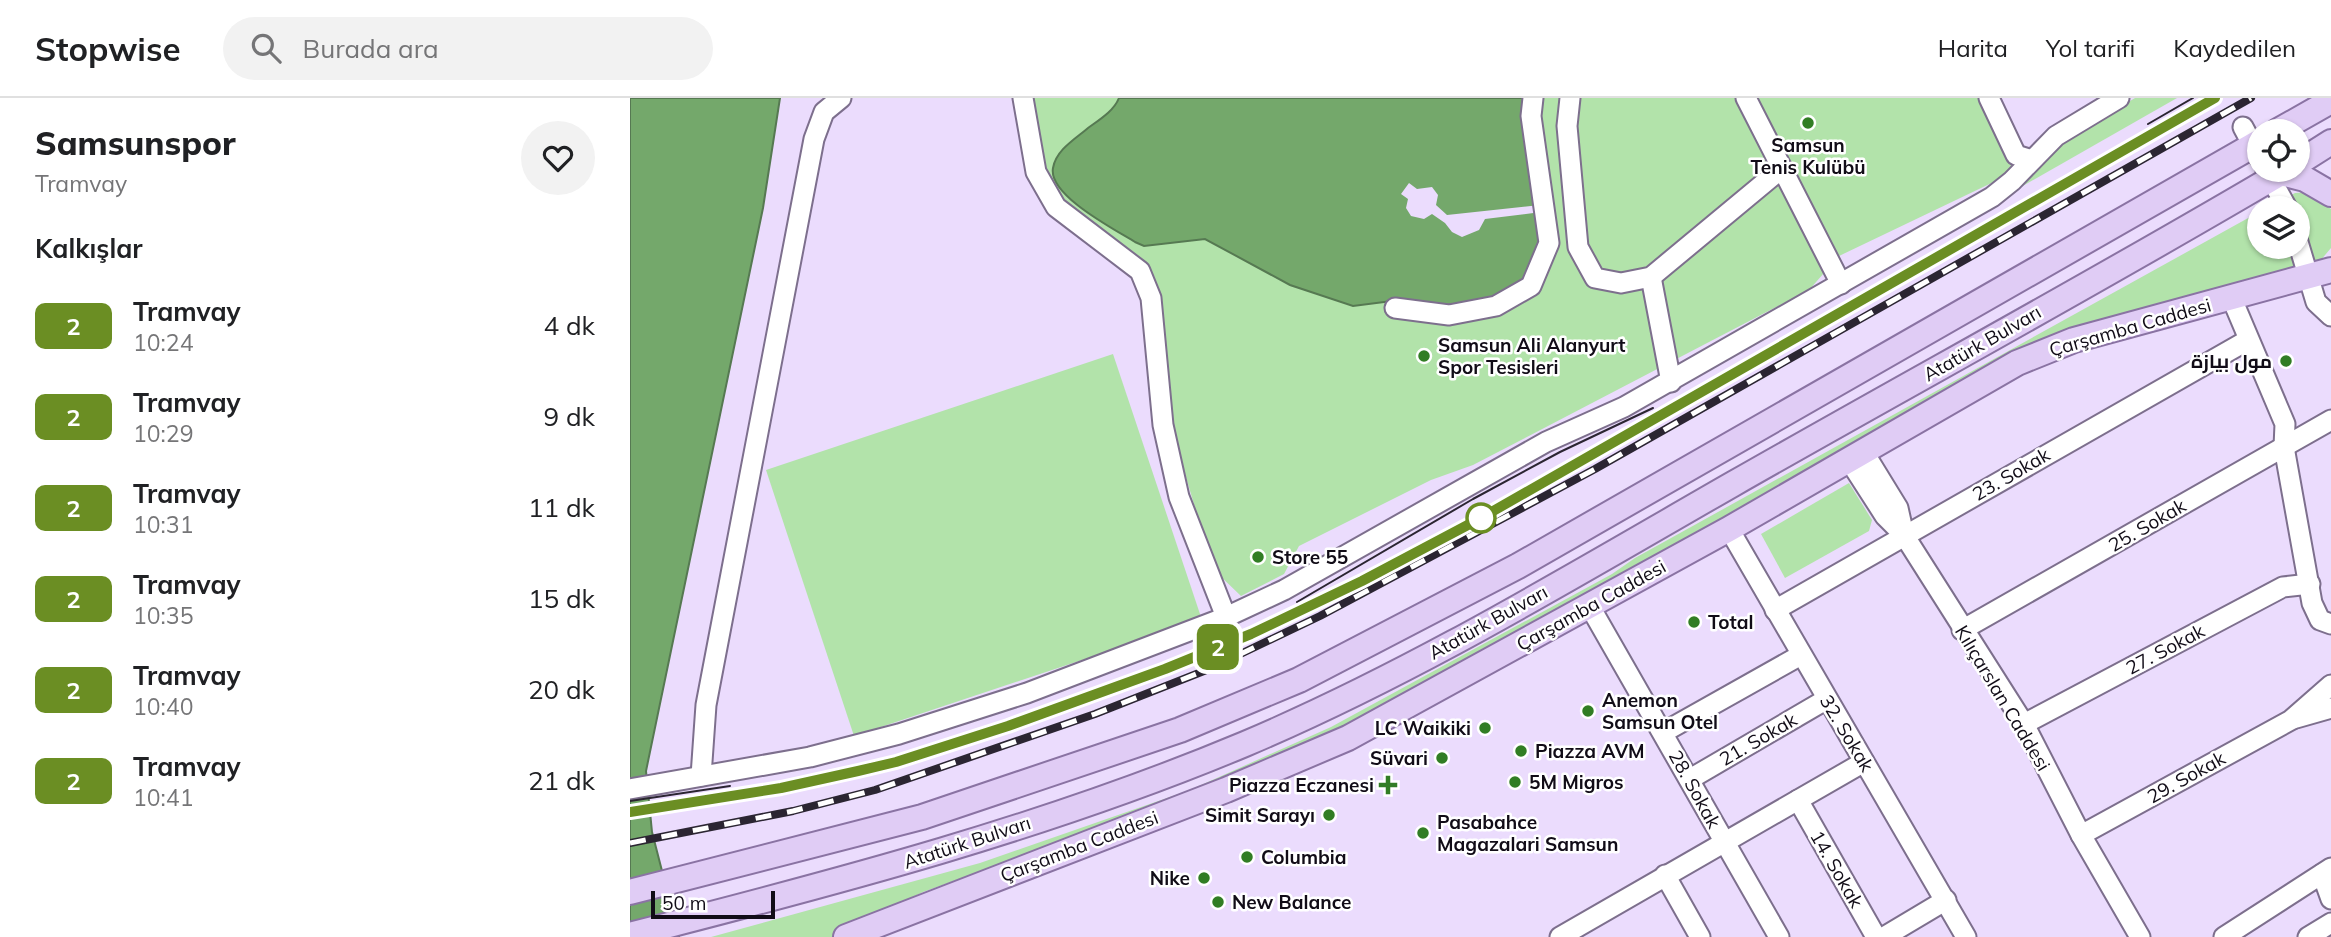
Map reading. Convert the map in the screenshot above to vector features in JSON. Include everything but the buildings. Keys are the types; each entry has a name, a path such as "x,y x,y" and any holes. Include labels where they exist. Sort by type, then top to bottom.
{"main road":[{"path":"2299,119 2331,101"},
{"name":"Atatürk Bulvarı","path":"2310,147 2331,142"},
{"name":"Atatürk Bulvarı","path":"630,892 922,817 1088,764 1180,730 1299,680 1518,566 2247,170"},
{"name":"Atatürk Bulvarı","path":"630,935 923,858 1129,789 1246,743 1357,693 1564,581 2247,171"},
{"path":"2310,182 2331,194"},
{"name":"Çarşamba Caddesi","path":"846,937 1226,790 1348,738 1728,529 2017,363 2074,340 2320,274"}],"street":[{"path":"692,778 814,139 824,112 841,98"},
{"path":"1023,98 1036,172 1056,207 1140,271 1151,298 1163,425 1179,497 1226,617"},
{"path":"1395,308 1449,315 1496,306 1531,286 1549,243 1531,116 1532,98"},
{"path":"1570,98 1567,126 1578,247 1595,278 1620,283 1651,277 1781,169"},
{"path":"1746,98 1841,285"},
{"path":"1989,98 2016,155 2032,160"},
{"path":"630,789 810,757 899,734 1027,693 1226,617 1283,590 1546,442 1624,408 1841,285 1992,197 2069,126 2119,98"},
{"path":"2310,259 2320,274 2316,302 2331,316"},
{"path":"1651,277 1671,382"},
{"path":"2232,299 2285,424 2284,447 2315,613 2320,620 2331,624"},
{"name":"23. Sokak","path":"1775,610 2248,340"},
{"name":"25. Sokak","path":"1962,630 2331,419"},
{"name":"Kılıçarslan Caddesi","path":"1856,455 1885,516 1904,535 2024,724 2081,835 2140,937"},
{"name":"32. Sokak","path":"1728,529 1966,937"},
{"name":"27. Sokak","path":"2024,724 2283,587 2310,584"},
{"name":"28. Sokak","path":"1589,605 1779,937"},
{"path":"1664,732 1801,655"},
{"path":"2291,720 2331,685"},
{"name":"21. Sokak","path":"1690,779 1826,699"},
{"path":"2291,720 2331,708"},
{"name":"29. Sokak","path":"2081,835 2291,720"},
{"path":"1570,934 1724,840 1864,762"},
{"name":"14. Sokak","path":"1798,800 1876,937"},
{"path":"2224,937 2326,871 2331,898"},
{"path":"1665,875 1700,937"},
{"path":"1884,937 1946,900"},
{"path":"2308,937 2331,923"}],"shaded area":[{"path":"630,98 780,98 763,208 646,771 652,832 679,937 630,937"},
{"name":"Samsun Ali Alanyurt Spor Tesisleri","path":"1027,98 1980,98 2012,167 2002,178 1839,256 1809,290 1473,465 1431,480 1299,546 1284,574 1241,596 1213,569 1168,416 1161,296 1154,276 1143,262 1057,202 1040,173"},
{"path":"1119,98 1525,98 1544,234 1525,287 1469,306 1448,310 1392,301 1353,306 1290,285 1205,239 1144,246 1135,242 1071,200 1054,178 1053,168 1062,150 1110,111"},
{"path":"2135,98 2177,98 2007,195 2057,145"},
{"path":"2310,192 2331,209 2331,248 2320,261 2051,336 1339,734 1192,795 923,892 832,937 711,937 980,863 1190,790 1331,727 1612,574 1635,558 2247,219 2247,259 2310,259 2310,196 2289,196"},
{"path":"1113,354 1202,620 854,736 766,470"},
{"path":"1849,483 1872,520 1869,531 1785,578 1761,534"}],"pier":[{"path":"1409,183 1417,189 1432,187 1438,195 1436,205 1447,215 1540,205 1541,212 1485,219 1479,230 1462,237 1452,232 1432,214 1424,219 1411,216 1406,208 1408,199 1401,194"}],"tram line":[{"path":"2148,124 2193,98"},
{"path":"630,812 781,788 896,762 1008,726 1165,669 1251,634 1362,581 1481,518 2215,98"},
{"name":"2","path":"630,812 781,788 896,762 1008,726 1165,669 1251,634 1362,581 1481,518 2215,98"},
{"path":"1297,602 1473,499 1560,452 1653,408"},
{"path":"630,801 730,786"}],"railway":[{"path":"630,843 793,811 875,790 1095,714 1209,669 1320,616 1595,469 2251,98"}],"place":[{"name":"Samsun Tenis Kulübü","path":"1808,123"},
{"name":"Samsun Ali Alanyurt Spor Tesisleri","path":"1424,356"},
{"name":"مول بيازة","path":"2286,361"},
{"name":"Store 55","path":"1258,557"},
{"name":"Total","path":"1694,622"},
{"name":"Anemon Samsun Otel","path":"1588,711"},
{"name":"LC Waikiki","path":"1485,728"},
{"name":"Piazza AVM","path":"1521,751"},
{"name":"Süvari","path":"1442,758"},
{"name":"5M Migros","path":"1515,782"},
{"name":"Piazza Eczanesi","path":"1388,785"},
{"name":"Simit Sarayı","path":"1329,815"},
{"name":"Pasabahce Magazalari Samsun","path":"1423,833"},
{"name":"Columbia","path":"1247,857"},
{"name":"Nike","path":"1204,878"},
{"name":"New Balance","path":"1218,902"}]}
